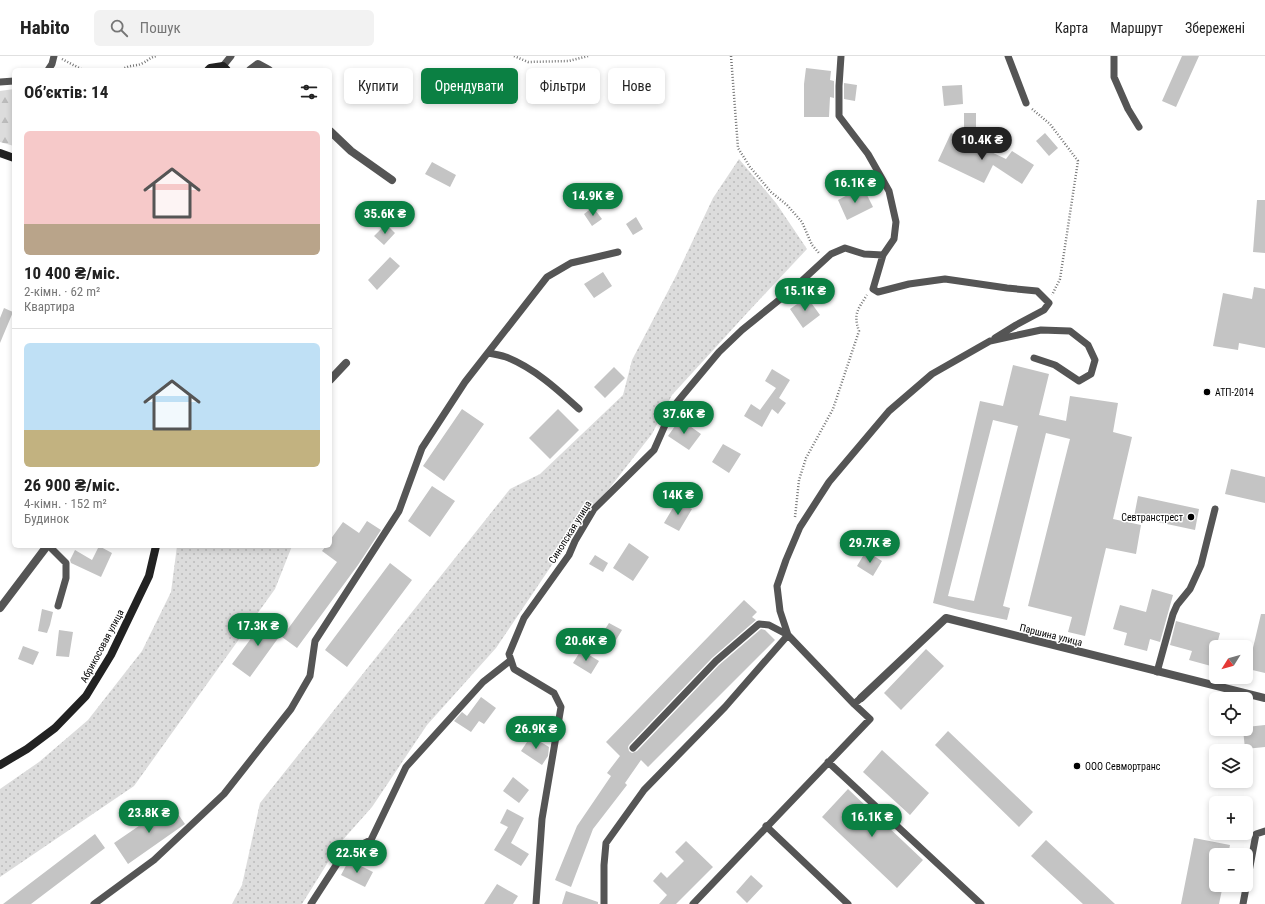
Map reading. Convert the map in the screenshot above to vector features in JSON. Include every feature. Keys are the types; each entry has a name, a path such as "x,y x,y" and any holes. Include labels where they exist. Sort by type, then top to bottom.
{"main road":[{"path":"210,68 225,68"},
{"path":"0,153 12,157"},
{"name":"Абрикосовая улица","path":"0,765 27,749 55,728 86,696 111,655 148,576 155,548"}],"street":[{"path":"253,68 258,64 265,68"},
{"path":"332,133 352,151 392,180"},
{"path":"332,378 346,363"},
{"path":"0,608 46,548"},
{"name":"Паршина улица","path":"861,698 946,618 1265,698"}],"lane":[{"path":"49,68 54,56"},
{"path":"225,68 231,56"},
{"path":"788,635 780,611 777,586 786,560 802,524 829,482 890,411 932,374 1044,310 1049,303 1037,291 945,279 909,284 878,292 873,289 883,255 894,239 896,222 889,191 868,154 840,116 839,86 841,56"},
{"path":"1008,56 1026,103"},
{"path":"1114,56 1114,77 1128,109 1139,127"},
{"path":"0,82 12,81"},
{"name":"Синопская улица","path":"511,660 509,654 524,618 569,555 575,541 594,509 654,450 673,407 719,352 742,330 794,288 831,254 845,248 864,254 883,255"},
{"path":"94,904 154,860 224,794 291,709 310,676 315,641 399,511 422,448 465,382 547,277 571,263 618,252"},
{"path":"990,342 1040,330 1070,332 1088,346 1095,360 1091,374 1079,381 1055,365 1034,358"},
{"path":"488,353 505,357 529,369 579,410"},
{"path":"1157,672 1173,614 1177,605 1190,588 1201,565 1215,509"},
{"path":"50,548 66,563 66,578 58,606"},
{"path":"632,748 716,661 760,624 769,625 788,635 870,719 693,904"},
{"path":"604,904 604,865 606,843 644,790 725,707 788,635"},
{"path":"311,904 344,853 371,840 406,767 483,682 511,660 514,669 554,693 561,707 542,819 536,904"},
{"path":"854,704 861,698"},
{"path":"828,762 981,904"},
{"path":"766,826 848,904"},
{"path":"1243,904 1256,834 1265,831"}],"path":[{"path":"57,56 79,68"},
{"path":"124,68 127,66 142,64 151,56 157,56"},
{"path":"514,56 528,62 569,61 588,56"},
{"path":"731,56 738,148 750,167 771,192 787,205 802,222 812,245 824,259"},
{"path":"1026,103 1050,124 1078,161 1060,279 1049,303"},
{"path":"802,524 795,520 794,514 799,480 806,458 833,409 844,379 859,331 855,321 858,309 873,289"}],"green space":[{"path":"12,89 12,145 0,142 0,91"},
{"path":"739,159 776,203 807,249 672,395 652,434 568,541 496,648 427,725 372,807 340,843 302,904 232,904 242,885 260,803 510,489 540,474 623,395 632,360 677,274 713,198"},
{"path":"177,548 291,548 275,589 134,786 0,877 0,789 39,762 88,720 142,651 171,592"}],"building":[{"path":"1182,56 1199,56 1176,107 1162,101"},
{"path":"806,68 831,71 830,80 834,81 834,98 830,97 829,117 804,117 804,84"},
{"path":"844,83 857,85 855,101 844,99"},
{"path":"962,85 963,104 944,106 942,86"},
{"path":"964,113 976,113 976,129 964,129"},
{"path":"951,133 1006,159 1012,151 1034,165 1022,184 993,165 984,183 938,161"},
{"path":"1045,133 1058,148 1049,156 1036,141"},
{"path":"432,162 456,175 450,187 425,174"},
{"path":"863,187 873,207 847,220 838,200"},
{"path":"1257,200 1265,200 1265,253 1253,252"},
{"path":"593,207 602,219 592,226 584,214"},
{"path":"636,217 643,229 633,235 626,224"},
{"path":"386,224 395,233 384,245 374,236"},
{"path":"390,257 400,266 377,290 368,280"},
{"path":"603,272 612,286 594,298 584,284"},
{"path":"1254,287 1265,289 1265,348 1239,343 1238,350 1213,346 1223,293 1252,299"},
{"path":"807,297 820,315 803,328 790,309"},
{"path":"4,308 12,312 0,343 0,318"},
{"path":"1013,365 1049,374 1039,415 1066,421 1070,396 1118,403 1113,432 1132,437 1113,519 1141,525 1136,554 1106,548 1085,636 1068,632 1072,617 1028,606 1070,439 1046,433 1003,606 1010,608 1007,620 933,603 980,401 1003,406","holes":["993,420 1018,426 974,601 948,596"]},
{"path":"614,367 625,378 605,398 594,387"},
{"path":"772,369 790,380 779,398 786,403 778,414 772,409 762,427 744,416 751,404 760,410 776,388 765,381"},
{"path":"462,409 484,424 444,481 423,466"},
{"path":"558,409 579,430 550,459 529,438"},
{"path":"680,419 701,434 689,450 668,436"},
{"path":"723,444 741,454 729,473 712,462"},
{"path":"1231,469 1265,477 1265,503 1225,494"},
{"path":"432,486 455,501 430,537 408,521"},
{"path":"1138,496 1199,509 1195,530 1134,517"},
{"path":"677,501 692,509 679,531 664,523"},
{"path":"367,521 381,530 358,565 297,648 282,637 337,562 322,551 324,548 332,548 332,537 343,522 359,533"},
{"path":"629,543 649,557 633,581 613,568"},
{"path":"98,548 103,548 112,553 101,577 71,563 70,560 75,550 92,560"},
{"path":"866,551 882,561 873,576 857,566"},
{"path":"595,555 608,563 603,572 589,564"},
{"path":"390,563 412,580 347,667 325,650"},
{"path":"1152,589 1173,595 1160,642 1150,639 1147,651 1124,645 1127,633 1113,629 1120,605 1146,612"},
{"path":"744,600 757,612 752,617 756,620 712,658 629,745 629,751 632,753 637,751 719,665 761,629 765,630 775,640 648,767 641,760 625,783 627,785 593,829 571,887 555,880 577,826 611,776 607,773 620,756 606,742"},
{"path":"42,609 53,612 47,633 38,631"},
{"path":"1261,614 1265,614 1265,673 1253,670 1253,648"},
{"path":"267,617 284,630 250,677 232,664"},
{"path":"1176,621 1220,633 1218,640 1209,640 1209,665 1189,660 1192,651 1170,645"},
{"path":"609,623 622,630 613,645 600,637"},
{"path":"59,630 73,632 69,657 56,656"},
{"path":"23,646 39,652 33,665 18,659"},
{"path":"926,649 944,666 901,710 884,693"},
{"path":"581,650 599,661 591,674 573,663"},
{"path":"481,697 496,708 484,724 479,721 471,732 454,721 462,712 467,716"},
{"path":"1265,725 1265,747 1253,748 1253,744 1244,744 1244,736 1253,736 1253,726"},
{"path":"948,731 1033,812 1019,827 935,745"},
{"path":"531,736 549,747 548,756 542,765 521,751"},
{"path":"882,750 929,793 910,815 863,772"},
{"path":"513,777 529,790 519,803 503,791"},
{"path":"848,789 923,860 897,888 822,817"},
{"path":"171,804 185,824 128,864 114,843"},
{"path":"507,809 524,818 511,843 529,854 521,866 494,850 508,827 500,823"},
{"path":"95,834 105,848 31,904 3,904"},
{"path":"1194,838 1230,845 1229,848 1209,848 1209,892 1222,892 1219,904 1181,904"},
{"path":"1046,840 1115,904 1083,904 1031,856"},
{"path":"686,841 713,867 676,904 659,904 667,895 653,881 661,872 667,878 684,861 675,852"},
{"path":"349,860 373,872 365,887 341,875"},
{"path":"751,875 763,886 747,903 736,892"},
{"path":"497,884 518,896 513,904 484,904"},
{"path":"566,891 598,902 598,904 562,904"}],"place":[{"name":"АТП-2014","path":"1207,392"},
{"name":"Севтранстрест","path":"1191,517"},
{"name":"ООО Севмортранс","path":"1077,766"}]}
